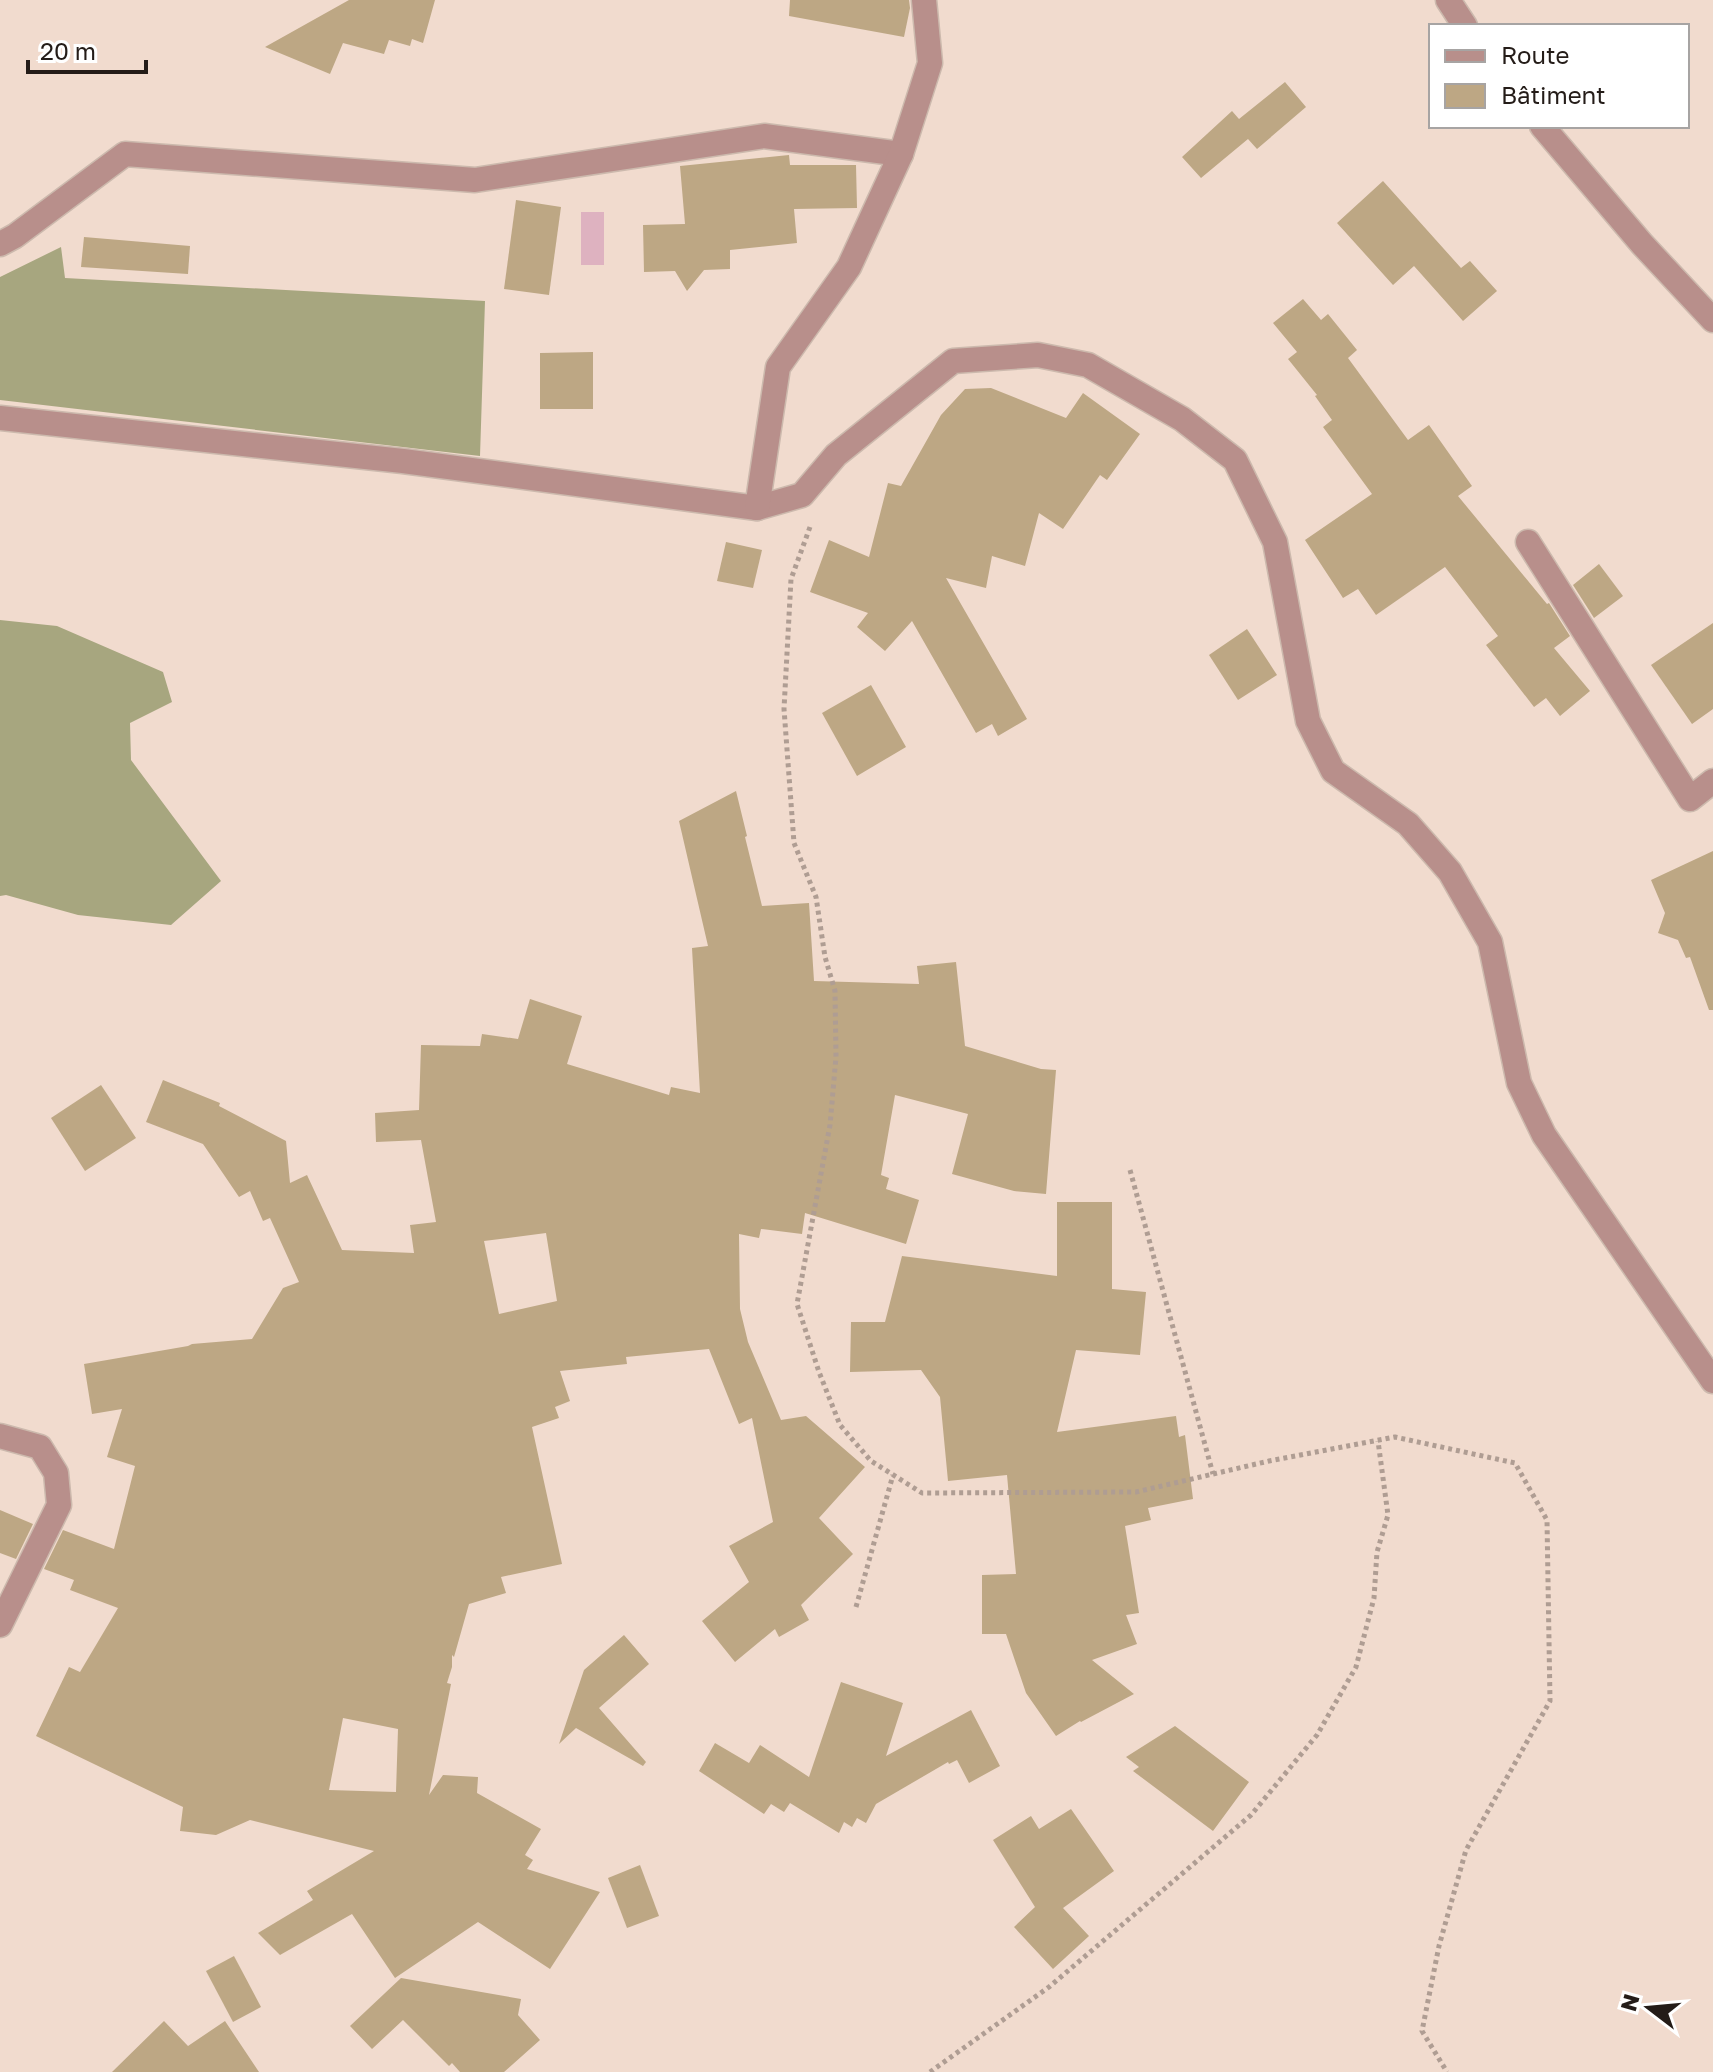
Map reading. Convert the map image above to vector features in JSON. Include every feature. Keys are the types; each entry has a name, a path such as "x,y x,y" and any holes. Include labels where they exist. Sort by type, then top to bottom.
{"street":[{"path":"757,508 778,367 849,267 901,154 930,63 924,0"},
{"path":"1448,0 1464,24"},
{"path":"1544,128 1642,244 1713,320"},
{"path":"0,244 125,154 475,180 764,136 901,154"},
{"path":"0,418 403,461 757,508 802,495 836,455 953,361 1038,355 1088,365 1182,419 1235,460 1275,542 1308,721 1333,771 1408,824 1450,872 1490,942 1519,1083 1544,1135 1713,1381"},
{"path":"1528,542 1690,799 1713,781"},
{"path":"0,1436 40,1447 56,1473 59,1505 0,1625"}],"path":[{"path":"811,524 791,579 784,709 794,843 816,897 825,957 835,991 836,1057 830,1125 797,1304 840,1425 871,1461 922,1493 1136,1492 1269,1461 1395,1437 1515,1463 1547,1520 1550,1701 1466,1850 1439,1946 1422,2031 1447,2072"},
{"path":"1130,1170 1213,1474"},
{"path":"930,2072 1049,1987 1251,1815 1317,1735 1356,1667 1374,1598 1377,1552 1388,1515 1378,1441"},
{"path":"856,1607 893,1475"}],"shaded area":[{"path":"581,212 604,212 604,265 581,265"},
{"path":"61,247 65,278 485,301 480,456 0,400 0,277"},
{"path":"0,620 57,626 163,672 172,702 130,723 131,760 221,881 171,925 78,915 0,896"}],"building":[{"path":"349,0 435,0 423,43 412,39 410,46 389,40 384,54 343,43 330,74 265,47"},
{"path":"790,0 909,0 910,8 904,37 789,16"},
{"path":"1285,82 1306,107 1257,149 1248,139 1201,178 1182,157 1232,111 1239,119"},
{"path":"789,155 790,165 856,165 857,208 794,209 797,243 730,250 730,269 704,270 687,291 675,271 644,272 643,225 685,224 680,166"},
{"path":"1383,181 1461,268 1470,261 1497,291 1463,321 1414,266 1393,285 1337,223"},
{"path":"516,200 561,207 549,295 504,289"},
{"path":"84,237 190,246 188,274 81,267"},
{"path":"1303,299 1321,320 1328,314 1357,350 1348,358 1408,440 1429,425 1472,486 1458,496 1549,603 1570,636 1554,648 1590,691 1560,716 1546,698 1534,707 1486,645 1498,636 1445,567 1376,615 1358,589 1343,598 1305,540 1372,494 1323,427 1332,420 1317,395 1288,359 1297,352 1273,323"},
{"path":"593,352 593,409 540,409 540,353"},
{"path":"991,388 1066,418 1083,393 1140,434 1107,480 1100,475 1063,529 1039,513 1025,566 992,556 986,588 946,578 1027,719 998,736 992,724 976,733 912,621 885,651 857,627 868,613 810,592 829,540 869,557 888,483 901,486 941,415 965,389"},
{"path":"726,542 762,550 753,588 717,581"},
{"path":"1599,564 1623,596 1594,618 1573,585"},
{"path":"1713,623 1713,709 1692,724 1651,665"},
{"path":"1247,629 1277,675 1238,700 1209,655"},
{"path":"871,685 906,747 857,776 822,713"},
{"path":"736,791 762,906 809,903 814,981 919,984 917,966 956,962 965,1046 1041,1069 1056,1070 1046,1194 1014,1191 952,1174 968,1114 895,1095 881,1175 889,1178 886,1189 919,1200 906,1244 805,1213 802,1234 761,1229 759,1238 739,1234 740,1309 748,1342 781,1420 806,1416 865,1467 819,1518 853,1554 801,1605 809,1620 779,1637 775,1629 735,1662 702,1621 749,1582 729,1546 773,1522 752,1418 739,1424 709,1349 626,1357 627,1364 560,1371 570,1401 555,1407 559,1418 532,1427 562,1564 501,1577 506,1593 469,1604 454,1657 452,1655 447,1683 451,1684 429,1795 443,1775 478,1777 477,1793 541,1829 525,1855 533,1860 527,1869 600,1892 550,1969 478,1922 395,1978 352,1914 280,1955 258,1933 313,1900 307,1891 374,1851 250,1820 216,1835 180,1831 183,1807 36,1736 69,1667 80,1672 118,1608 70,1590 74,1580 44,1569 63,1530 114,1549 135,1466 107,1457 122,1409 92,1414 84,1364 192,1344 252,1339 283,1288 299,1282 270,1218 263,1221 250,1191 239,1197 203,1144 146,1122 163,1080 220,1103 219,1106 286,1141 290,1183 307,1175 342,1250 414,1253 410,1225 436,1222 421,1140 376,1142 375,1113 419,1110 421,1045 480,1046 482,1034 518,1039 530,999 582,1016 567,1064 669,1095 671,1087 700,1093 692,948 708,946 679,821","holes":["546,1233 557,1301 499,1314 484,1241","343,1718 398,1729 396,1792 329,1790"]},
{"path":"1713,851 1713,1010 1709,1010 1690,957 1686,958 1678,940 1658,933 1665,913 1651,880"},
{"path":"101,1085 136,1138 85,1171 51,1118"},
{"path":"1057,1202 1112,1202 1112,1289 1146,1292 1140,1355 1076,1350 1057,1432 1176,1416 1179,1437 1185,1435 1193,1499 1148,1508 1151,1520 1125,1526 1139,1613 1126,1615 1137,1644 1092,1660 1134,1694 1056,1736 1026,1693 1006,1634 982,1634 982,1575 1016,1574 1007,1475 948,1481 940,1397 921,1370 850,1372 851,1322 885,1322 902,1256 1057,1276"},
{"path":"0,1510 33,1524 16,1559 0,1553"},
{"path":"624,1635 649,1664 599,1708 646,1762 643,1766 576,1728 559,1744 584,1670"},
{"path":"841,1682 903,1703 886,1756 971,1710 1000,1766 969,1783 957,1760 948,1762 876,1804 866,1823 857,1818 852,1827 844,1822 839,1833 790,1803 784,1812 771,1804 764,1814 699,1771 715,1743 749,1763 760,1745 809,1777"},
{"path":"1175,1726 1249,1782 1213,1831 1133,1771 1139,1767 1126,1757"},
{"path":"1071,1809 1114,1871 1063,1908 1089,1936 1053,1969 1014,1927 1035,1907 993,1840 1031,1816 1039,1829"},
{"path":"640,1865 659,1916 627,1928 608,1878"},
{"path":"234,1956 261,2007 233,2022 206,1971"},
{"path":"401,1978 521,1999 518,2015 540,2040 504,2072 460,2072 452,2063 449,2066 403,2020 372,2049 350,2026"},
{"path":"164,2021 188,2046 225,2021 259,2072 112,2072"}]}
